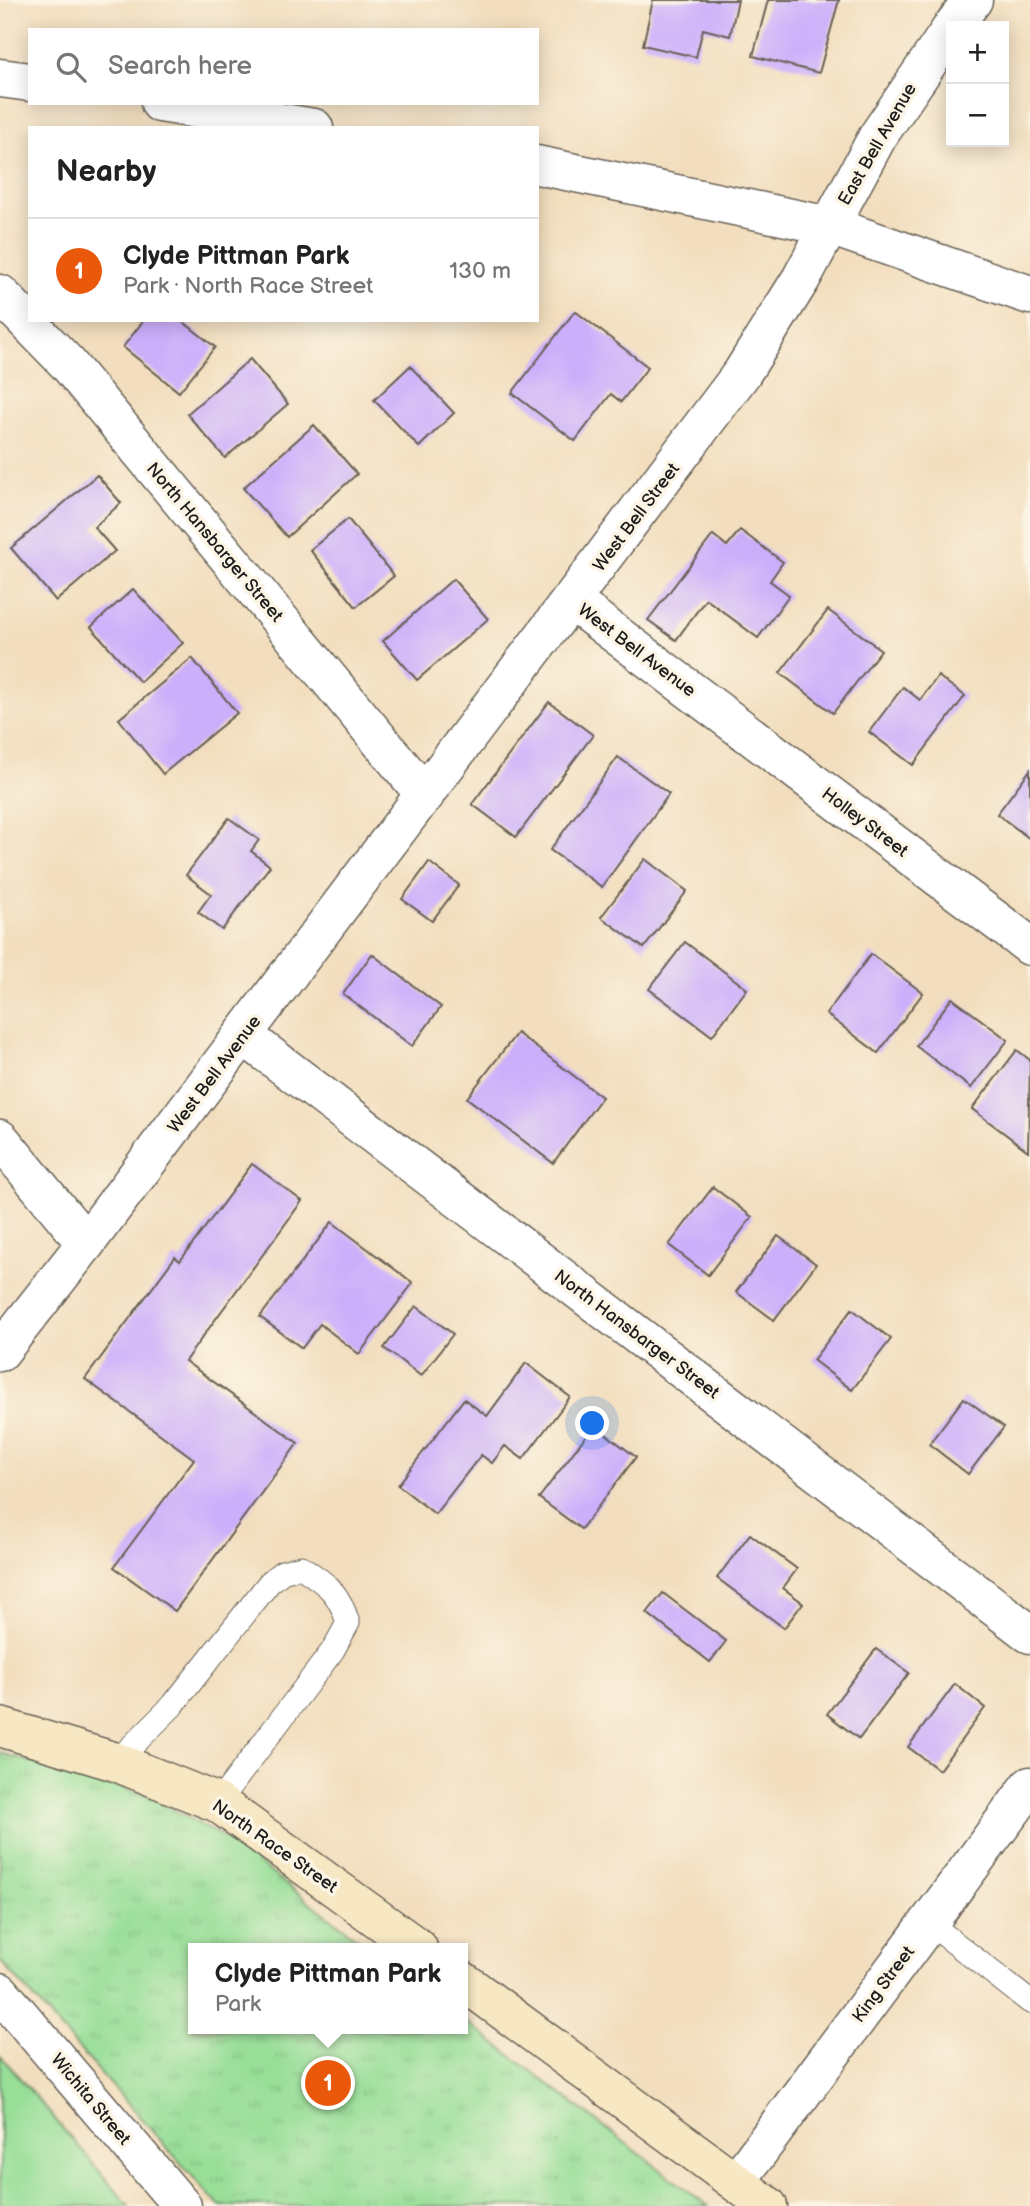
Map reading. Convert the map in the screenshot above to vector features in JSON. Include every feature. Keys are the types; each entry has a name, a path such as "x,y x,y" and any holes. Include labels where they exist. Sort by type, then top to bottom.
{"main road":[{"name":"North Race Street","path":"0,1727 116,1762 218,1803 411,1943"},
{"path":"468,1985 768,2206"}],"street":[{"name":"East Bell Avenue","path":"957,21 973,0"},
{"name":"East Bell Avenue","path":"830,226 878,136 946,36"},
{"path":"0,78 28,82"},
{"path":"172,105 302,126"},
{"path":"539,165 830,226 1030,295"},
{"name":"West Bell Street","path":"425,795 573,602 742,373 801,279 830,226"},
{"name":"North Hansbarger Street","path":"0,294 68,364 425,795"},
{"name":"West Bell Avenue","path":"573,602 701,698"},
{"name":"Holley Street","path":"701,698 1030,946"},
{"name":"West Bell Avenue","path":"0,1352 86,1243 425,795"},
{"name":"North Hansbarger Street","path":"243,1035 1030,1634"},
{"path":"0,1139 86,1243"},
{"name":"King Street","path":"736,2182 1030,1786"},
{"name":"Wichita Street","path":"0,1992 183,2206"}],"lane":[{"path":"116,1762 173,1704 269,1583 282,1572 300,1567 323,1581 341,1600 348,1623 333,1650 218,1803"},
{"path":"928,1923 1030,2001"}],"green space":[{"path":"0,1753 145,1794 228,1840 363,1943 188,1943 188,2034 468,2034 468,2023 708,2206 219,2206 0,1960"},
{"path":"0,2055 129,2206 0,2206"}],"building":[{"path":"653,0 738,0 730,36 703,29 696,57 643,45"},
{"path":"768,0 839,0 819,73 753,56"},
{"path":"575,311 648,367 621,402 611,394 575,441 512,393"},
{"path":"142,322 184,322 215,347 179,392 123,347"},
{"path":"250,359 288,404 225,458 187,414"},
{"path":"410,366 454,413 419,447 374,400"},
{"path":"314,425 357,474 287,537 243,488"},
{"path":"97,475 121,503 94,527 115,551 56,601 11,548"},
{"path":"348,519 394,576 356,607 310,550"},
{"path":"740,530 783,562 770,581 789,595 758,638 706,599 676,640 648,620 713,535 727,546"},
{"path":"453,579 488,619 417,680 383,641"},
{"path":"133,589 183,643 140,682 91,627"},
{"path":"828,610 881,650 833,713 780,673"},
{"path":"192,658 237,713 163,774 119,719"},
{"path":"938,676 965,696 913,765 869,732 903,687 920,700"},
{"path":"549,702 593,735 516,837 472,804"},
{"path":"618,757 669,794 602,887 550,850"},
{"path":"1030,770 1030,839 997,814"},
{"path":"229,818 259,840 251,851 270,866 222,930 198,912 211,894 186,875"},
{"path":"645,859 687,891 644,948 601,917"},
{"path":"429,862 459,885 432,921 402,899"},
{"path":"685,942 747,989 712,1036 649,989"},
{"path":"372,954 441,1007 412,1046 343,994"},
{"path":"871,954 923,993 878,1053 826,1014"},
{"path":"952,998 1008,1040 971,1088 916,1046"},
{"path":"517,1033 602,1097 553,1163 467,1098"},
{"path":"1017,1050 1030,1060 1028,1151 972,1109"},
{"path":"252,1164 302,1201 185,1361 298,1443 175,1611 114,1567 194,1459 85,1379 175,1257 180,1261"},
{"path":"713,1187 752,1217 708,1275 669,1245"},
{"path":"332,1222 413,1283 359,1354 320,1324 302,1348 260,1317"},
{"path":"778,1236 816,1264 774,1320 736,1292"},
{"path":"416,1306 453,1334 421,1376 384,1348"},
{"path":"852,1309 891,1339 852,1390 813,1360"},
{"path":"526,1363 570,1397 523,1459 505,1446 492,1463 481,1455 435,1514 398,1485 464,1399 487,1416"},
{"path":"964,1398 1004,1427 968,1474 929,1444"},
{"path":"594,1425 636,1457 581,1529 539,1498"},
{"path":"750,1534 797,1569 783,1588 803,1603 784,1628 717,1578"},
{"path":"663,1593 726,1641 710,1662 647,1613"},
{"path":"876,1649 909,1673 859,1739 827,1714"},
{"path":"955,1684 985,1708 939,1770 908,1747"}],"place":[{"name":"Clyde Pittman Park","path":"328,2083"}]}
